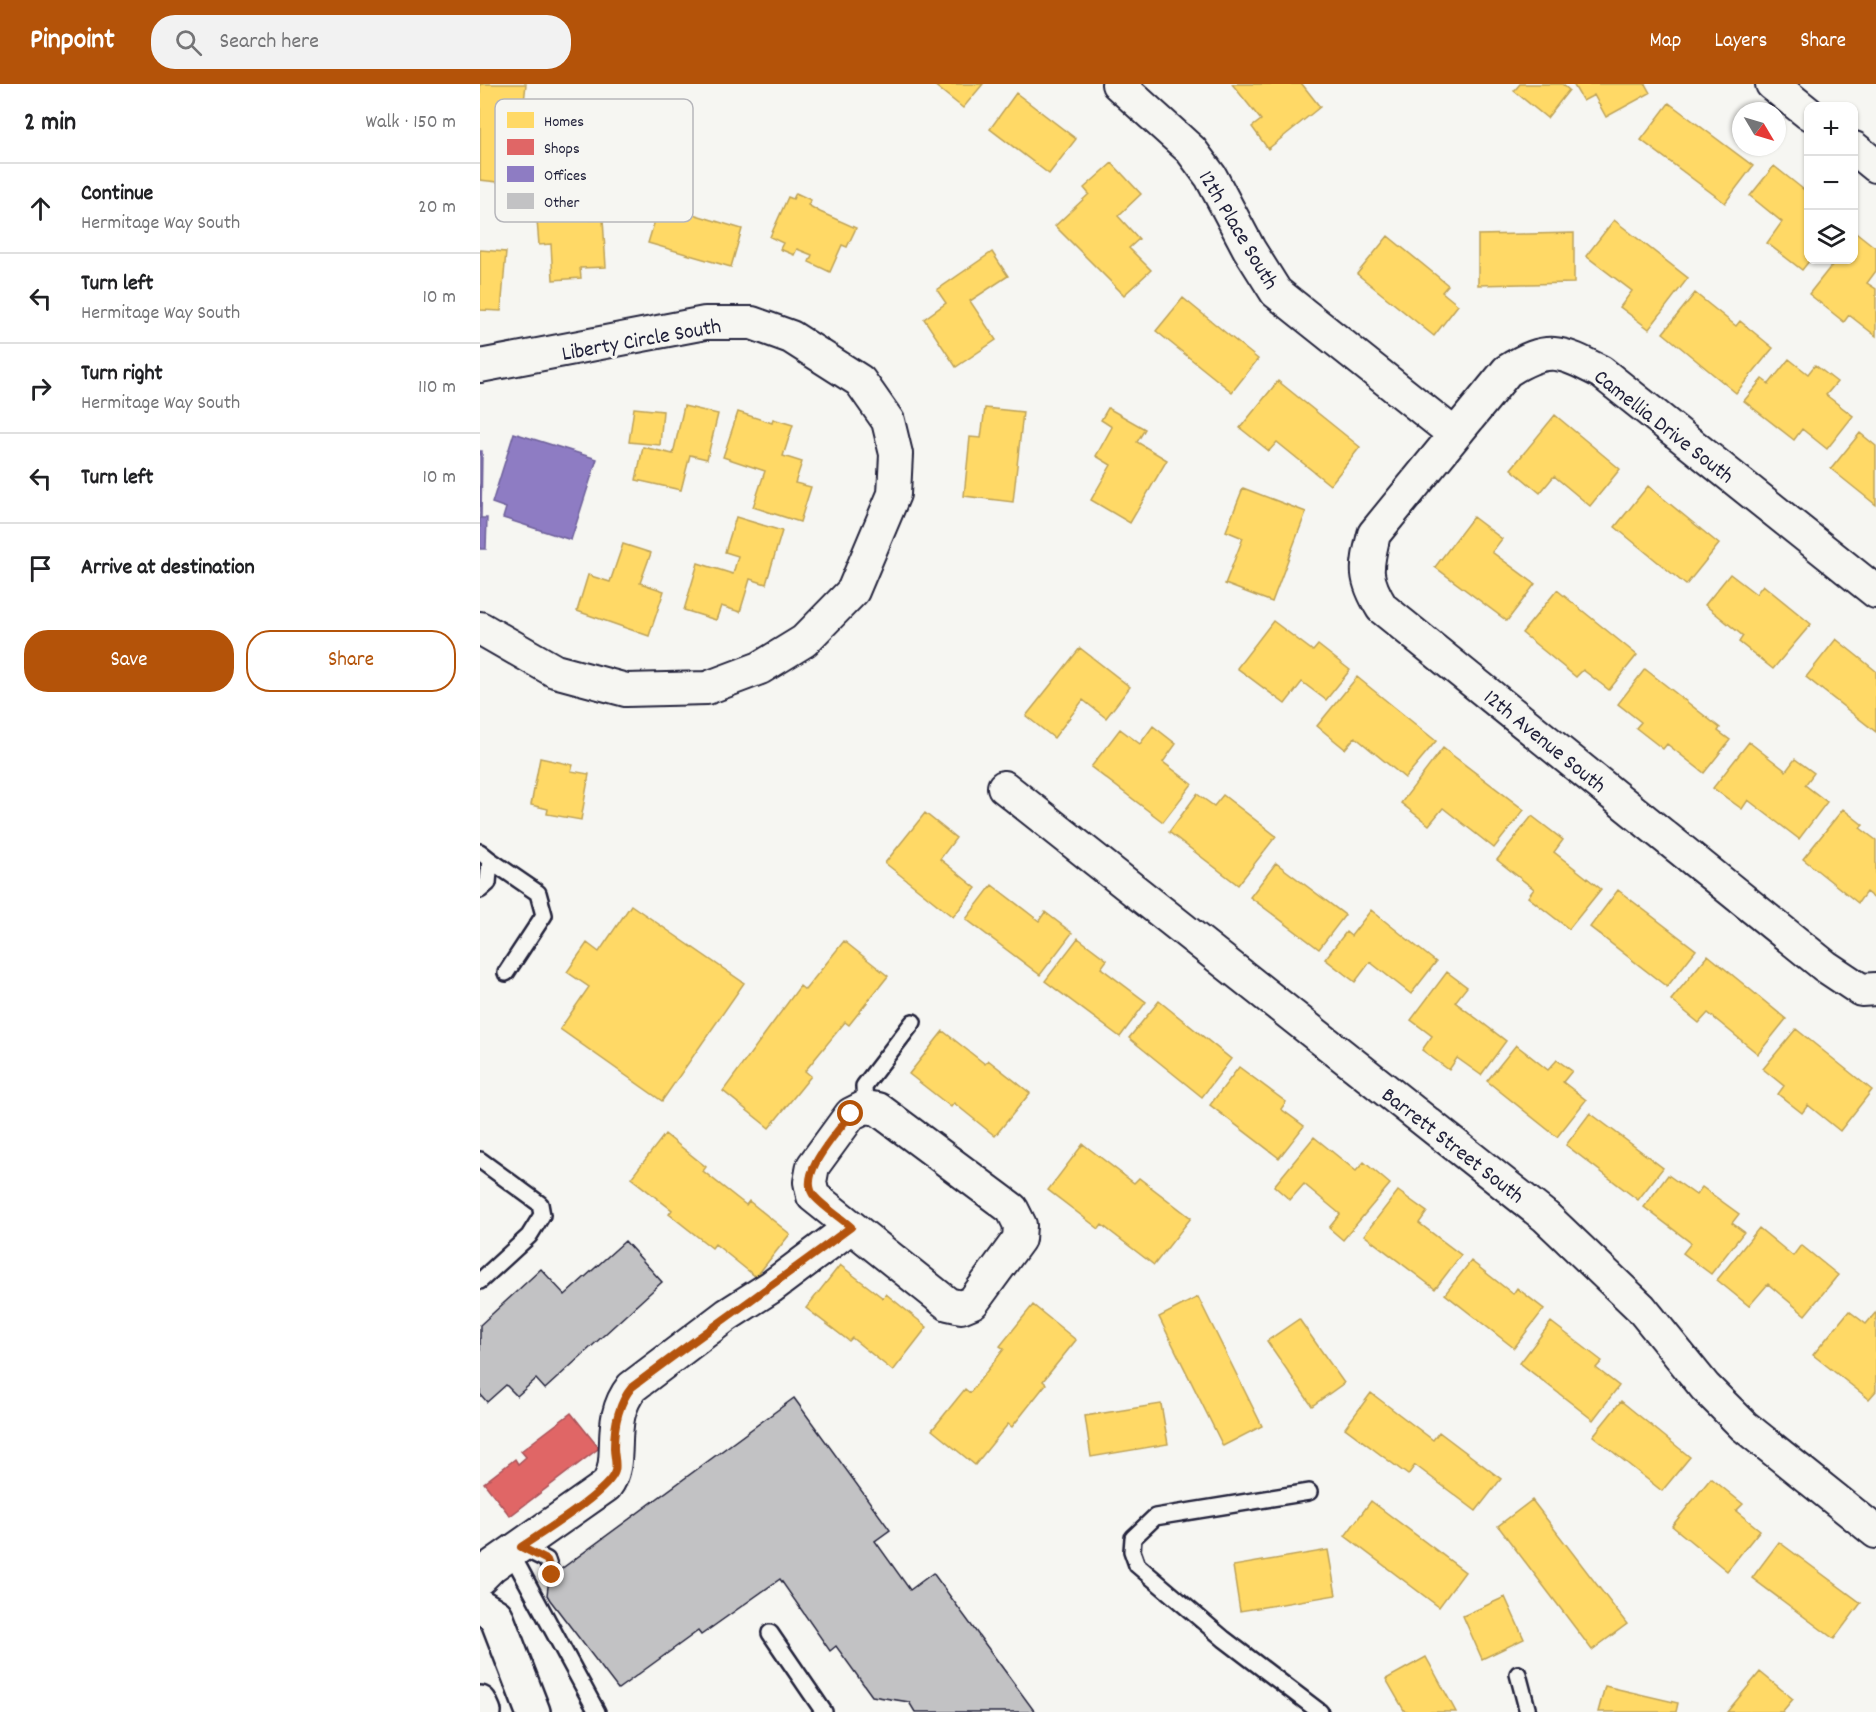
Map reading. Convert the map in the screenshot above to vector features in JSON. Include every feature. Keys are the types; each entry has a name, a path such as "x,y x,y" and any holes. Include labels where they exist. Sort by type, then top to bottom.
{"main road":[{"path":"480,1606 496,1616 533,1712"},
{"path":"480,1703 484,1712"}],"street":[{"path":"1772,84 1804,109"},
{"name":"12th Place South","path":"1125,86 1198,159 1211,177 1249,249 1276,292 1454,434"},
{"path":"1858,151 1876,166"},
{"name":"Liberty Circle South","path":"480,366 705,323 752,323 791,337 860,381 888,421 896,454 894,494 853,591 804,641 760,668 707,688 626,690 555,671 480,628"},
{"name":"Camellia Drive South","path":"1454,434 1507,371 1531,356 1553,353 1574,358 1601,372 1876,592"},
{"name":"12th Avenue South","path":"1454,434 1374,534 1368,560 1368,585 1382,608 1825,966 1861,990 1876,989"},
{"name":"Barrett Street South","path":"1004,787 1546,1217 1641,1308 1705,1387 1744,1426 1876,1532"},
{"path":"865,1107 878,1109 1012,1209 1020,1224 1019,1239 973,1302 961,1307 948,1304 851,1227 813,1196 810,1182 813,1166 851,1114 865,1107"},
{"path":"480,1578 596,1494 611,1479 616,1463 616,1421 624,1397 632,1387 727,1315 771,1287 851,1227"}],"lane":[{"path":"480,890 488,883 485,856"},
{"path":"485,856 538,893 544,915 506,973"},
{"path":"865,1107 864,1086 913,1022"},
{"path":"480,1281 529,1236 542,1215 540,1204 483,1166"},
{"path":"1309,1492 1155,1518 1133,1538 1132,1551 1137,1565 1224,1639 1320,1712"},
{"path":"516,1550 547,1560 552,1575"},
{"path":"516,1550 549,1621 597,1712"},
{"path":"549,1621 550,1600"},
{"path":"770,1633 824,1712"},
{"path":"1518,1674 1528,1712"}],"building: Homes":[{"path":"480,84 526,84 524,99 495,99 495,182 480,180"},
{"path":"933,84 983,84 963,108"},
{"path":"1232,84 1302,84 1320,107 1268,149 1252,127 1261,120"},
{"path":"1520,84 1562,84 1569,90 1547,118 1514,91"},
{"path":"1573,84 1645,84 1650,93 1606,117 1594,95 1583,101"},
{"path":"1016,93 1076,139 1049,174 990,129"},
{"path":"1669,103 1732,150 1732,156 1740,156 1753,166 1725,203 1641,140"},
{"path":"1112,163 1141,194 1118,216 1139,239 1129,248 1151,270 1124,295 1055,226 1089,194 1084,188"},
{"path":"1774,166 1804,190 1804,264 1807,264 1802,270 1767,243 1782,222 1750,196"},
{"path":"796,193 811,200 808,205 820,212 856,228 847,247 842,245 830,272 809,262 812,255 797,249 794,255 780,249 783,243 770,237 788,197 793,199"},
{"path":"693,214 742,229 731,267 648,243 654,222 693,222"},
{"path":"1614,220 1688,278 1649,329 1620,307 1632,291 1586,256"},
{"path":"537,222 603,222 606,267 580,268 581,278 553,280 551,244 539,245"},
{"path":"1574,233 1574,283 1478,285 1478,235"},
{"path":"1858,234 1876,248 1876,271 1867,283 1876,289 1876,336 1849,315 1844,322 1809,294 1833,264 1858,264"},
{"path":"1388,236 1448,285 1442,292 1458,305 1434,336 1357,274"},
{"path":"480,250 506,252 501,311 480,310"},
{"path":"992,252 1008,276 970,301 996,340 956,367 924,319 946,303 937,290"},
{"path":"1695,293 1736,326 1740,321 1773,348 1736,393 1663,333"},
{"path":"1183,298 1258,359 1232,392 1156,331"},
{"path":"1789,359 1808,374 1815,365 1837,382 1826,395 1853,416 1827,449 1802,429 1794,440 1744,401 1762,379 1769,384"},
{"path":"1278,381 1360,447 1330,485 1277,442 1269,451 1240,428"},
{"path":"684,406 718,414 707,459 690,455 681,490 636,480 643,447 673,454"},
{"path":"634,408 663,411 660,445 629,442"},
{"path":"985,408 1023,412 1013,502 964,496 970,437 981,438"},
{"path":"1108,408 1145,429 1137,442 1167,460 1130,523 1091,500 1111,465 1096,456 1112,427 1101,420"},
{"path":"738,412 772,423 773,419 793,425 783,456 802,462 795,483 811,487 800,522 753,507 765,471 723,457"},
{"path":"1555,415 1620,469 1590,506 1554,476 1540,493 1511,469"},
{"path":"1860,433 1876,446 1876,505 1831,469"},
{"path":"1648,486 1719,544 1686,585 1615,527"},
{"path":"1243,488 1306,512 1272,602 1225,584 1243,538 1226,531"},
{"path":"736,517 782,531 766,584 750,579 740,612 721,606 716,620 684,610 698,563 733,574 738,556 725,552"},
{"path":"1473,517 1502,539 1492,552 1535,584 1507,621 1435,567"},
{"path":"623,544 651,553 640,583 664,591 649,636 577,611 588,575 610,582"},
{"path":"1730,574 1756,594 1763,585 1811,624 1773,669 1739,642 1743,636 1705,605"},
{"path":"1557,590 1637,655 1609,690 1583,670 1576,677 1522,633"},
{"path":"1273,621 1313,651 1318,645 1350,670 1326,700 1302,682 1285,704 1237,668"},
{"path":"1836,639 1876,671 1876,732 1806,677"},
{"path":"1080,648 1130,687 1106,718 1083,700 1054,738 1026,716"},
{"path":"1645,669 1720,728 1718,731 1730,740 1704,773 1667,744 1663,749 1636,728 1641,722 1618,704"},
{"path":"1357,677 1436,741 1405,778 1355,737 1345,749 1317,726"},
{"path":"1153,726 1176,744 1163,762 1192,784 1163,822 1091,767 1120,729 1140,744"},
{"path":"1749,742 1786,771 1795,759 1814,773 1805,785 1827,802 1799,839 1748,800 1742,809 1713,788"},
{"path":"1443,748 1524,810 1494,848 1443,808 1429,825 1401,803"},
{"path":"540,758 573,765 571,771 589,774 581,820 547,814 548,809 531,805"},
{"path":"1197,794 1214,806 1223,795 1276,836 1238,885 1169,832"},
{"path":"1843,809 1863,825 1860,828 1876,840 1876,900 1866,892 1858,903 1803,859"},
{"path":"925,813 956,838 940,859 976,888 953,917 885,863"},
{"path":"1532,816 1563,840 1554,852 1601,889 1569,929 1528,897 1534,889 1497,860"},
{"path":"1276,863 1345,915 1319,949 1250,897"},
{"path":"992,885 1039,921 1045,912 1072,933 1040,975 966,919"},
{"path":"1618,890 1696,950 1667,987 1590,927"},
{"path":"631,905 744,983 662,1101 560,1029 589,987 567,972 587,943 599,952"},
{"path":"1371,910 1436,962 1411,994 1370,962 1355,982 1325,959 1346,932 1351,936"},
{"path":"1078,938 1107,960 1101,968 1146,1002 1120,1037 1045,981"},
{"path":"844,941 888,976 849,1025 845,1022 805,1071 811,1076 769,1128 723,1091 800,986 805,990"},
{"path":"1708,955 1786,1019 1758,1054 1708,1013 1699,1023 1671,1000"},
{"path":"1447,972 1467,987 1455,1002 1506,1041 1481,1075 1457,1058 1449,1070 1422,1050 1432,1036 1411,1020"},
{"path":"1159,1001 1231,1059 1202,1097 1129,1038"},
{"path":"1796,1029 1872,1090 1840,1131 1808,1105 1802,1113 1778,1094 1784,1086 1763,1069"},
{"path":"943,1031 985,1064 988,1060 1030,1093 995,1136 954,1103 951,1107 909,1074"},
{"path":"1516,1045 1548,1070 1557,1060 1572,1071 1563,1082 1586,1100 1557,1137 1487,1081"},
{"path":"1239,1067 1286,1102 1281,1109 1304,1126 1279,1158 1210,1105"},
{"path":"1590,1113 1663,1168 1638,1200 1566,1145"},
{"path":"665,1134 706,1167 703,1171 746,1205 749,1201 790,1234 756,1277 715,1244 712,1248 669,1214 672,1210 631,1178"},
{"path":"1314,1137 1356,1171 1364,1162 1390,1184 1343,1240 1329,1228 1340,1214 1304,1184 1290,1200 1274,1186"},
{"path":"1083,1144 1134,1183 1139,1178 1191,1218 1154,1265 1102,1225 1099,1229 1048,1190"},
{"path":"1668,1175 1696,1195 1702,1187 1739,1214 1732,1223 1744,1232 1711,1274 1683,1253 1691,1243 1644,1207"},
{"path":"1398,1191 1427,1212 1419,1223 1461,1255 1435,1289 1364,1235"},
{"path":"1759,1228 1793,1256 1801,1245 1838,1275 1805,1315 1768,1284 1749,1306 1717,1280"},
{"path":"1471,1261 1513,1294 1517,1288 1544,1309 1514,1348 1445,1294"},
{"path":"840,1265 883,1298 886,1294 927,1327 893,1371 852,1338 849,1341 806,1308"},
{"path":"1198,1297 1262,1426 1223,1446 1159,1317"},
{"path":"1033,1305 1076,1340 1043,1381 1046,1384 1012,1427 1008,1424 975,1465 932,1430 965,1389 970,1393 1004,1349 1000,1346"},
{"path":"1849,1311 1866,1324 1876,1312 1876,1391 1869,1399 1813,1355"},
{"path":"1299,1319 1344,1383 1312,1406 1267,1341"},
{"path":"1551,1322 1602,1361 1596,1368 1619,1386 1593,1420 1520,1363"},
{"path":"1371,1393 1433,1440 1439,1432 1501,1479 1476,1511 1415,1465 1408,1475 1345,1428"},
{"path":"1621,1401 1690,1457 1662,1491 1593,1436"},
{"path":"1161,1404 1168,1444 1091,1457 1085,1416"},
{"path":"1711,1478 1743,1504 1736,1511 1760,1530 1727,1571 1672,1526"},
{"path":"1532,1500 1627,1624 1592,1650 1498,1526"},
{"path":"1371,1501 1465,1572 1439,1607 1345,1536"},
{"path":"1779,1542 1861,1603 1834,1639 1752,1578"},
{"path":"1328,1550 1336,1595 1240,1611 1233,1566"},
{"path":"1505,1597 1524,1639 1482,1659 1463,1616"},
{"path":"1426,1657 1456,1712 1405,1712 1386,1679"},
{"path":"1760,1672 1793,1699 1782,1712 1727,1712"},
{"path":"1605,1686 1678,1703 1676,1712 1598,1712"}],"building: Shops":[{"path":"571,1413 599,1448 510,1516 484,1483 515,1459 518,1464 526,1457 521,1451"}],"building: Offices":[{"path":"514,433 597,459 571,540 503,518 506,508 492,503"},
{"path":"480,451 482,451 481,518 487,518 486,549 480,549"}],"building: Other":[{"path":"625,1241 662,1282 545,1389 536,1379 517,1396 506,1385 487,1402 480,1394 480,1325 541,1269 565,1295"},
{"path":"794,1398 890,1530 875,1541 910,1590 933,1573 1035,1712 915,1712 909,1702 872,1696 836,1646 830,1651 780,1579 701,1635 698,1631 618,1689 550,1600 547,1595 549,1578"}],"route":[{"path":"552,1575 547,1560 521,1547 596,1494 611,1479 616,1463 614,1450 616,1421 624,1397 632,1387 727,1315 771,1287 851,1227 813,1196 810,1182 813,1166 851,1114"}]}
